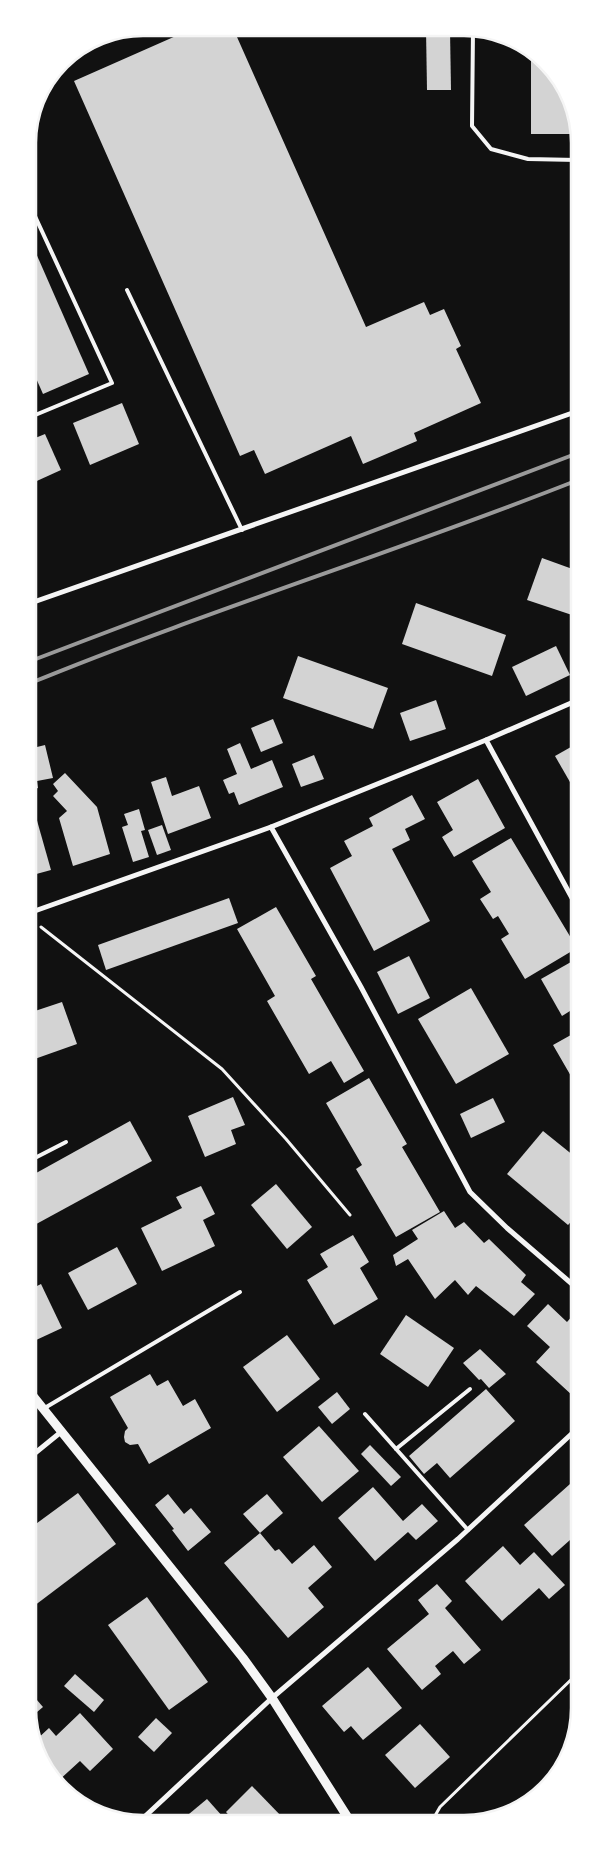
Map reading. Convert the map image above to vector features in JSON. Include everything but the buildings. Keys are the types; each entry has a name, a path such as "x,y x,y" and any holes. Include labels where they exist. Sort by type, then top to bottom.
{"street":[{"path":"36,601 571,413"},
{"path":"36,911 272,827 486,740 571,703"},
{"path":"486,740 571,896"},
{"path":"272,827 470,1192 507,1228 571,1283"},
{"path":"36,1400 243,1658 272,1698 346,1815"},
{"path":"36,1452 61,1432"},
{"path":"146,1815 272,1698 468,1530 571,1434"}],"lane":[{"path":"473,37 472,126 491,149 528,159 571,160"},
{"path":"36,218 112,383 36,415"},
{"path":"128,290 242,530"},
{"path":"36,1157 66,1142"},
{"path":"43,1409 240,1292"},
{"path":"396,1449 470,1388"},
{"path":"365,1414 468,1530"}],"path":[{"path":"36,923 222,1069 286,1139 350,1215"},
{"path":"435,1815 440,1807 571,1680"}],"railway":[{"path":"36,659 571,456"},
{"path":"36,681 165,631 441,532 571,483"}]}
